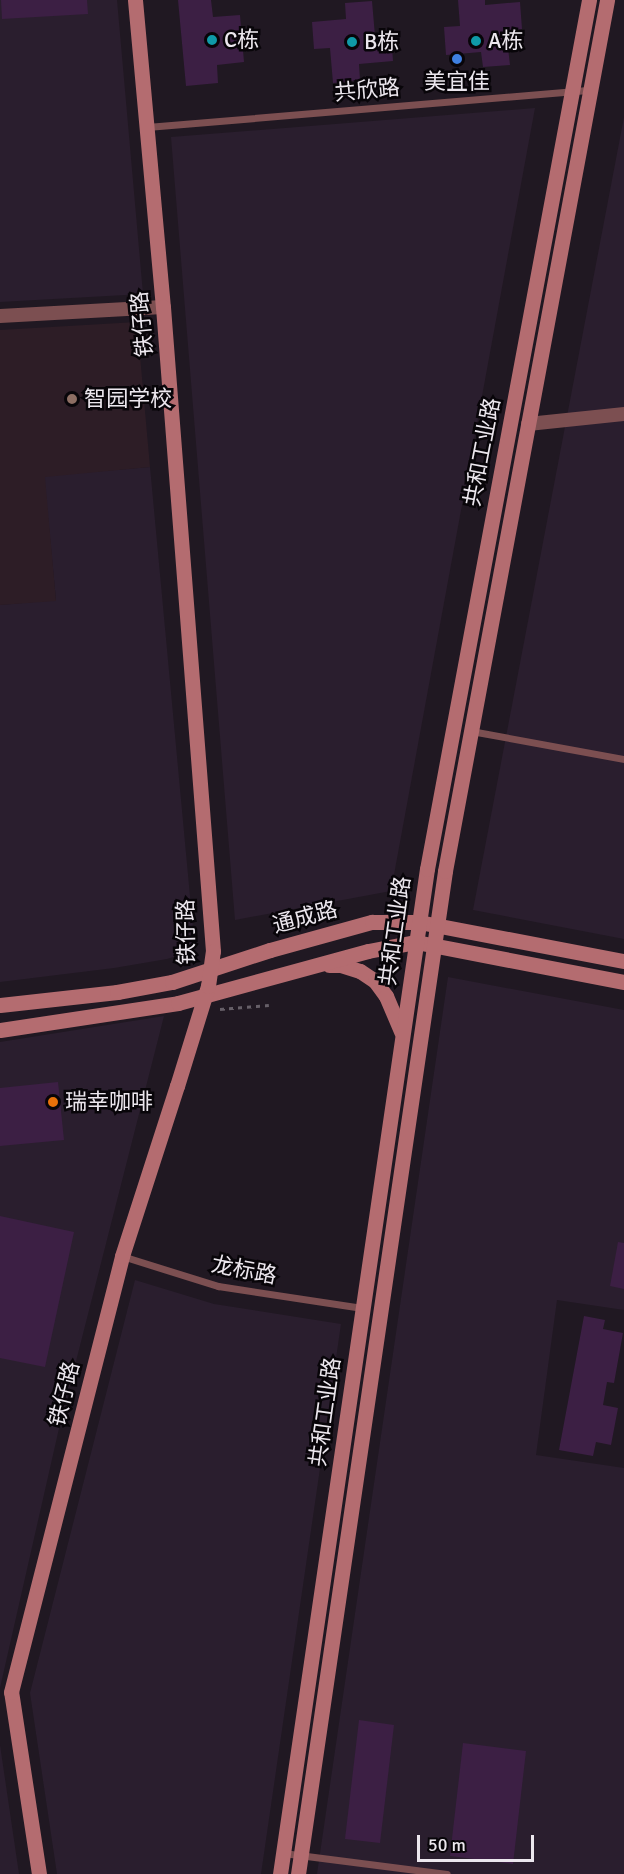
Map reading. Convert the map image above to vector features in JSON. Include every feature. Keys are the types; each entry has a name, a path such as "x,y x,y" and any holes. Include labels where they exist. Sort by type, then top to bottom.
{"street":[{"name":"铁仔路","path":"39,1874 6,1692 122,1256 201,1010 208,986 213,951 163,307 135,0"},
{"name":"共和工业路","path":"280,1874 427,869 589,0"},
{"name":"共和工业路","path":"298,1874 437,925 606,0"},
{"path":"0,316 163,307"},
{"path":"528,424 624,414"},
{"name":"通成路","path":"0,1005 117,992 172,982 270,950 372,922 419,922 624,961"},
{"path":"0,1030 178,1003 368,951 416,942 624,982"},
{"path":"320,964 341,965 360,971 375,981 386,996 402,1037"}],"lane":[{"name":"共欣路","path":"147,127 591,90"},
{"path":"471,731 624,759"},
{"name":"龙标路","path":"122,1256 218,1286 363,1308"},
{"path":"283,1853 447,1874"}],"path":[{"path":"201,1010 269,1005"}],"shaded area":[{"path":"0,0 117,0 143,294 0,302"},
{"path":"535,108 391,891 235,920 171,137"},
{"path":"624,117 624,939 473,910"},
{"name":"智园学校","path":"137,322 150,467 45,477 56,601 0,605 0,330"},
{"path":"150,467 195,950 167,959 114,968 0,982 0,605 56,600 44,476"},
{"path":"448,977 624,1010 624,1310 557,1300 536,1455 624,1468 624,1874 317,1874"},
{"path":"164,1016 60,1424 0,1688 0,1042"},
{"path":"135,1280 214,1304 341,1324 261,1874 57,1874 30,1693"},
{"path":"0,1745 19,1874 0,1874"}],"building":[{"path":"1,0 87,0 88,14 2,19"},
{"name":"C栋","path":"178,0 211,0 213,17 240,15 244,62 217,65 218,83 186,86"},
{"name":"A栋","path":"458,0 485,0 485,5 520,2 522,29 506,31 510,65 483,67 481,52 446,55 444,27 460,26"},
{"name":"B栋","path":"372,1 375,36 391,34 393,61 359,64 360,80 333,83 330,48 314,49 312,22 346,19 345,3"},
{"path":"58,1082 64,1140 0,1146 0,1088"},
{"path":"0,1216 74,1232 45,1367 0,1358"},
{"path":"618,1242 624,1243 624,1289 610,1286"},
{"path":"584,1316 605,1320 603,1329 623,1333 614,1383 607,1382 603,1405 618,1408 611,1445 596,1442 593,1456 559,1450"},
{"path":"359,1720 394,1725 380,1843 345,1839"},
{"path":"463,1743 526,1751 513,1864 450,1856"}],"place":[{"name":"C栋","path":"212,40"},
{"name":"A栋","path":"476,41"},
{"name":"B栋","path":"352,42"},
{"name":"美宜佳","path":"457,59"},
{"name":"智园学校","path":"72,399"},
{"name":"瑞幸咖啡","path":"53,1102"}]}
